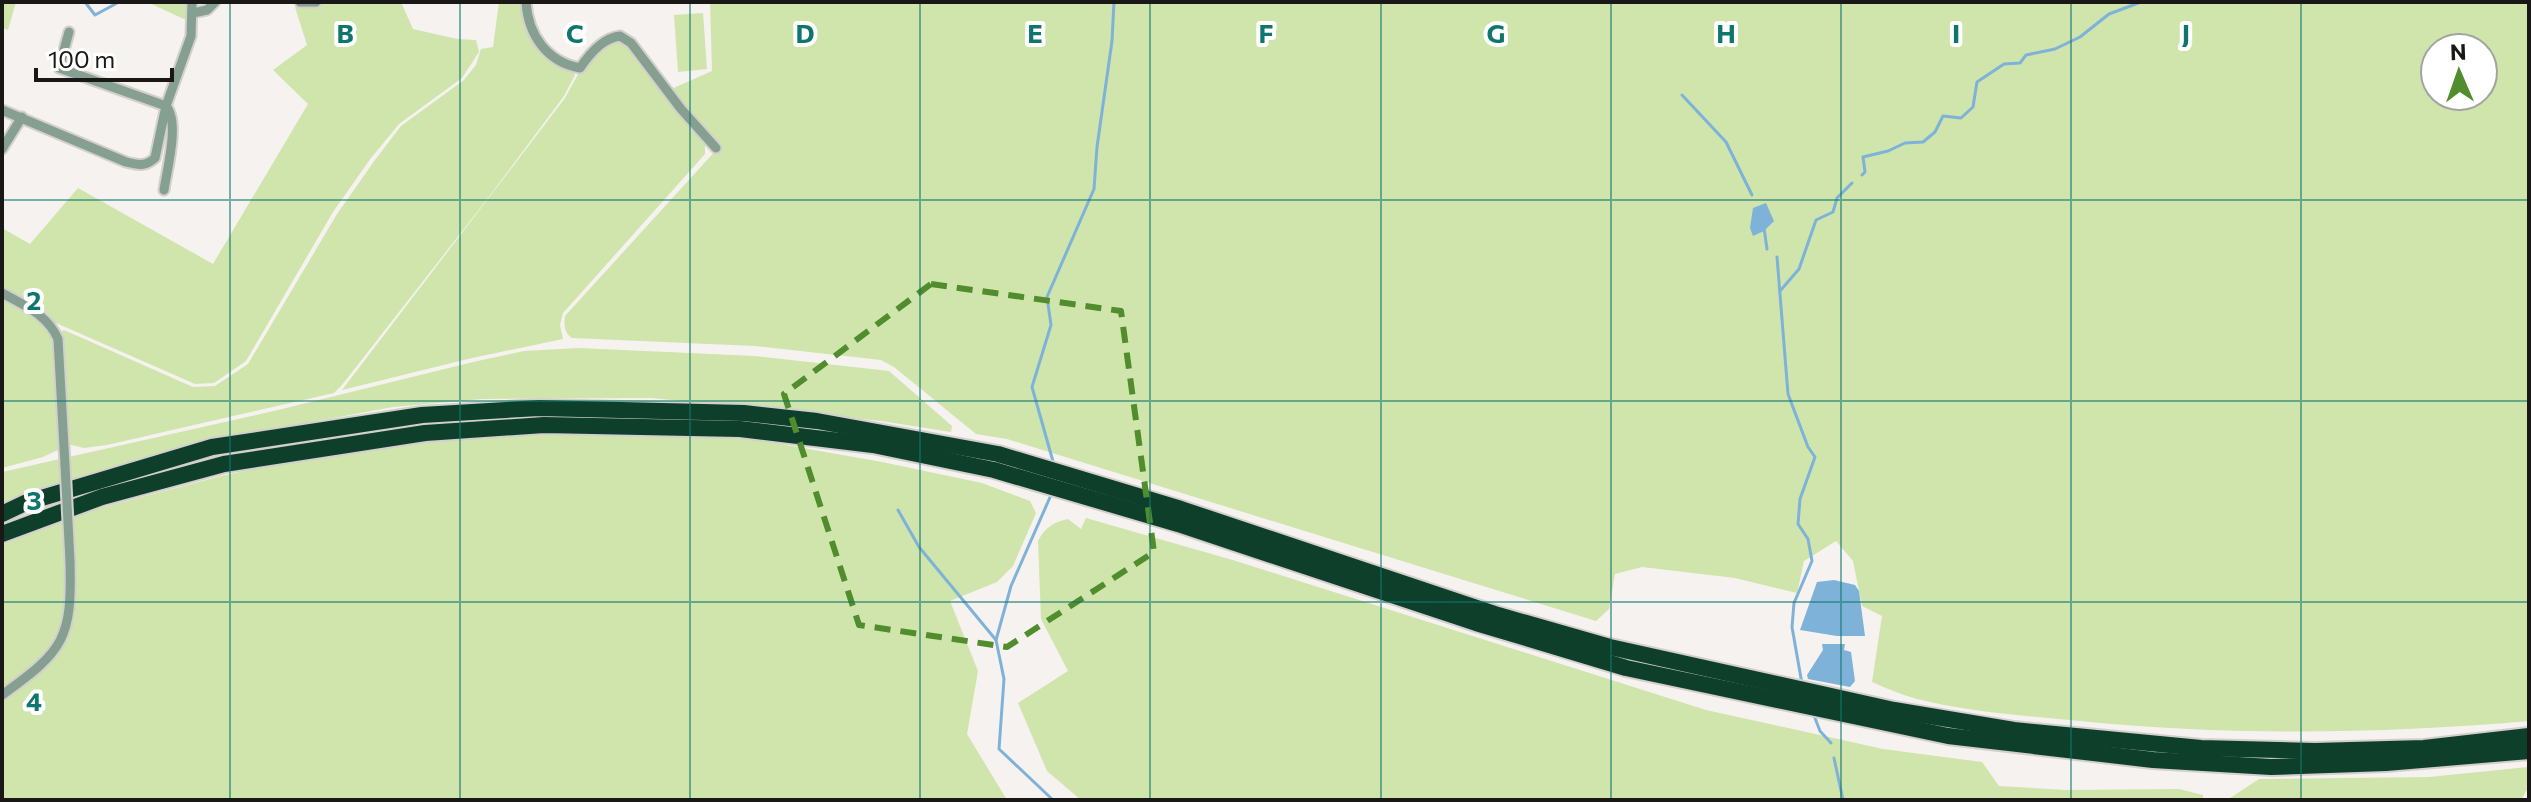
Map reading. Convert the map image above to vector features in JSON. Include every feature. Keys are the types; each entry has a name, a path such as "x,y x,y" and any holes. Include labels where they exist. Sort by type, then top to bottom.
{"highway":[{"path":"2,514 25,503 212,447 422,415 539,408 744,413 817,421 996,462 1691,674 1881,724 2014,738 2315,751 2424,748 2529,736"},
{"path":"2,534 102,497 224,464 425,433 544,425 740,429 996,462"},
{"path":"2014,738 2153,760 2271,767 2386,763 2529,751"}],"street":[{"path":"2,110 138,165 149,163 155,158 166,106 191,36 193,7 207,10 215,2"},
{"path":"300,2 316,2"},
{"path":"526,2 531,26 540,43 553,59 569,66 580,68 588,55 609,37 620,36 631,43 681,109 716,148"},
{"path":"69,32 59,68 166,106 171,111 173,125 164,190"},
{"path":"2,149 22,117"},
{"path":"2,293 43,316 51,323 58,339 71,607 62,639 37,670 2,695"}],"highlighted area":[{"path":"931,284 1121,311 1154,552 1007,647 859,625 784,394"}],"green space":[{"path":"2,2 16,2 8,30 2,28"},
{"path":"147,2 187,2 186,20"},
{"path":"323,2 401,2 413,29 476,40 479,52 462,78 399,124 371,158 333,212 246,361 214,383 195,384 56,323 2,290 2,228 30,244 78,188 213,264 308,104 273,70 307,45 295,7"},
{"path":"499,2 524,2 542,51 553,62 575,75 564,96 488,198 342,385 334,393 107,445 84,448 67,444 60,332 64,330 193,387 215,386 248,364 337,214 401,126 464,80 476,65 481,49 493,47"},
{"path":"710,2 2529,2 2529,721 2417,729 2248,731 2136,726 1957,707 1906,696 1872,682 1882,616 1862,606 1853,561 1836,541 1804,561 1797,593 1735,578 1642,567 1615,574 1609,609 1596,621 1007,439 976,434 894,367 881,360 755,346 572,338 565,328 565,316 718,148 669,90 712,71"},
{"path":"703,13 707,69 678,72 674,15"},
{"path":"620,38 630,44 701,135 705,154 563,313 560,325 563,339 342,390 565,98 581,69 610,39"},
{"path":"2,294 42,317 56,339 60,449 2,468"},
{"path":"579,348 755,356 889,371 952,426 951,432 881,421 651,398 482,399 393,407 274,429 158,455 2,504 2,472 524,351"},
{"path":"541,432 741,437 982,483 1030,501 1036,513 1013,566 997,582 950,601 978,671 967,734 1007,800 2,800 2,545 85,512 221,476 323,454 424,439"},
{"path":"1086,518 1236,561 1706,710 1883,749 1982,762 1999,786 2065,790 2179,789 2203,795 2203,800 1081,800 1047,771 1018,703 1068,671 1041,619 1038,541 1054,524 1068,519 1081,529"},
{"path":"2528,767 2529,786 2521,800 2227,800 2259,779 2429,777"}],"water":[{"path":"1766,203 1774,221 1753,236 1750,228 1753,208"},
{"path":"1834,580 1855,585 1859,591 1865,636 1837,636 1800,630 1817,582"},
{"path":"1822,644 1845,644 1844,650 1851,652 1855,681 1850,687 1808,679 1807,675 1823,650"}],"waterway":[{"path":"85,2 95,15 119,2"},
{"path":"1054,465 1032,387 1051,325 1047,297 1094,189 1114,2"},
{"path":"1862,175 1865,172 1863,157 1905,143 1923,142 1935,132 1943,116 1961,118 1973,107 1977,82 2004,64 2020,63 2026,55 2055,49 2080,37 2109,14 2141,2"},
{"path":"1682,95 1726,142 1752,195"},
{"path":"1780,291 1799,269 1816,220 1833,212 1837,198 1852,183"},
{"path":"1764,228 1767,249"},
{"path":"1777,257 1788,394 1808,447 1815,457 1800,499 1798,524 1808,539 1812,561 1794,603 1792,627 1802,684"},
{"path":"1051,495 1011,586 996,640 1004,679 999,749 1053,800"},
{"path":"898,510 919,547 996,640"},
{"path":"1813,713 1820,731 1831,743"},
{"path":"1834,758 1843,800"}]}
